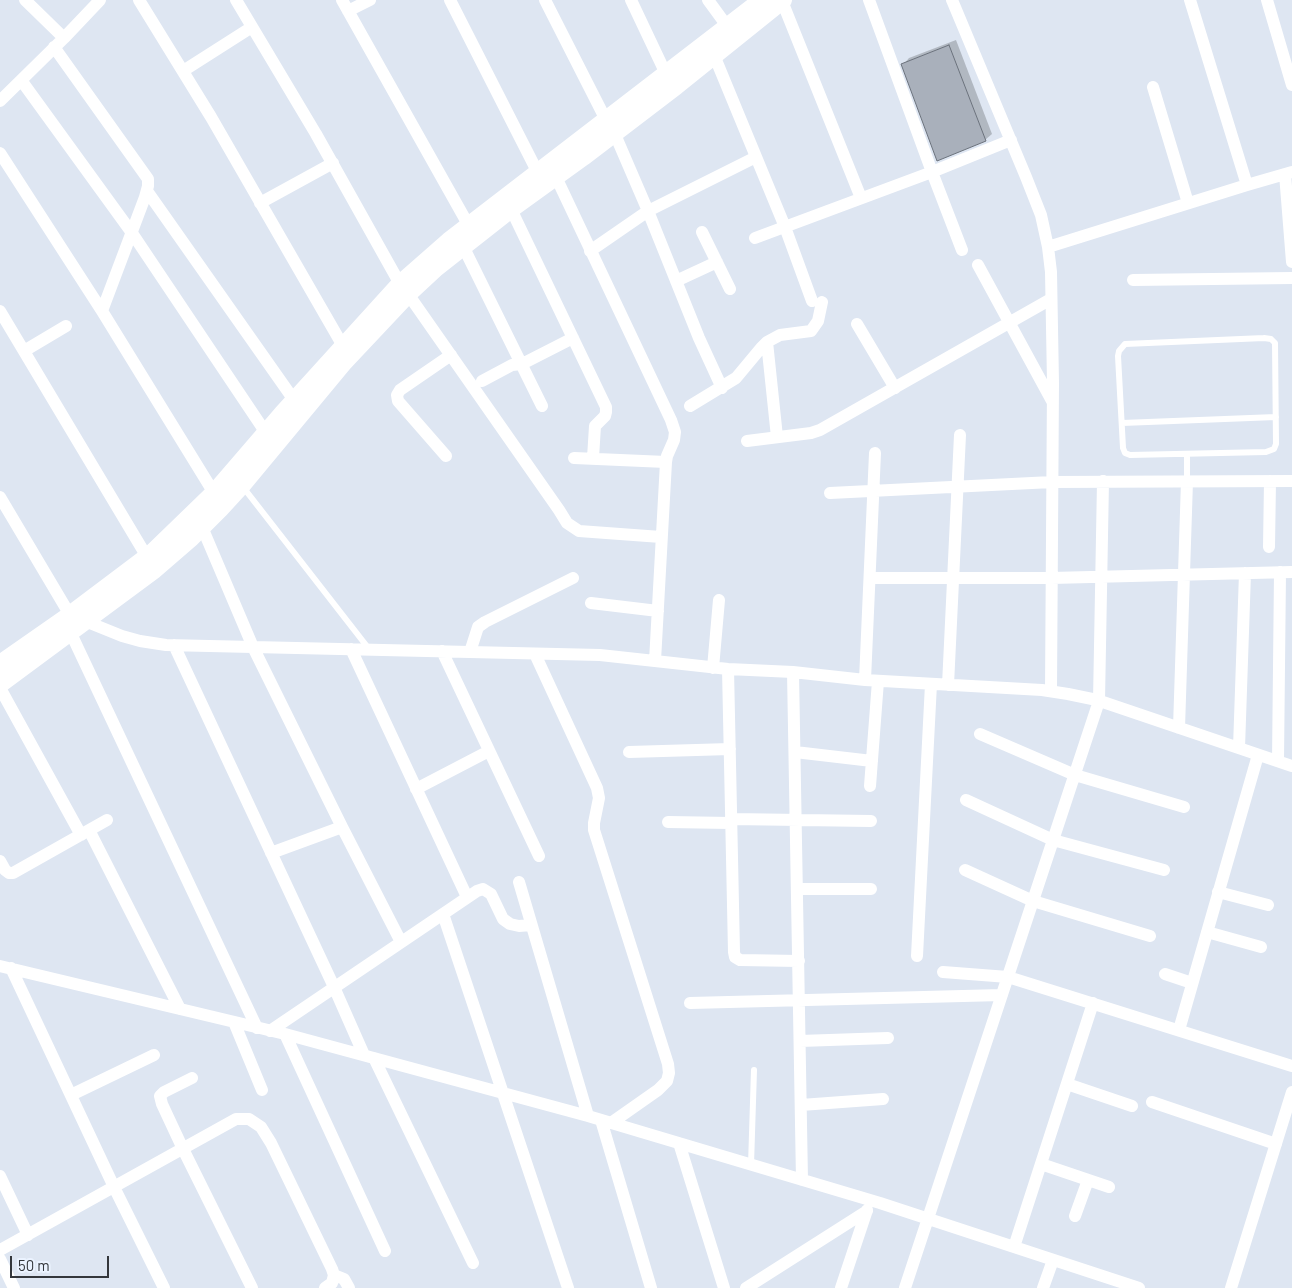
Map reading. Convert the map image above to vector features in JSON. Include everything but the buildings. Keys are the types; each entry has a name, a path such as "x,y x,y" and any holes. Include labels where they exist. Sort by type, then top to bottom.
{"main road":[{"path":"610,126 666,74 762,0"},
{"path":"0,664 73,622 154,570 202,527 242,485 404,289 449,241 610,126 714,55 783,0"},
{"path":"0,684 147,557 214,493 343,346 404,289 511,209 547,172"}],"street":[{"path":"25,0 64,38"},
{"path":"2,95 21,80 100,0"},
{"path":"140,0 343,346"},
{"path":"236,0 333,163 404,289 567,523 579,531 661,537"},
{"path":"370,0 345,6 469,226"},
{"path":"450,0 590,250 675,432 666,462 655,661"},
{"path":"545,0 610,126 648,211 699,338 722,388"},
{"path":"631,0 666,74"},
{"path":"708,0 727,26"},
{"path":"783,0 861,198"},
{"path":"869,0 962,250"},
{"path":"952,0 1041,215 1048,247 1051,272 1053,401 1051,691"},
{"path":"1190,0 1247,185"},
{"path":"1267,0 1292,85"},
{"path":"183,71 252,28"},
{"path":"54,47 148,179 147,191 102,311"},
{"path":"690,406 736,378 767,342 780,335 811,331 818,321 817,302 714,55"},
{"path":"21,80 132,233 266,433"},
{"path":"1153,87 1188,203"},
{"path":"755,238 932,172 1011,140"},
{"path":"0,153 102,311 214,493"},
{"path":"590,250 648,211 756,157"},
{"path":"260,203 333,163"},
{"path":"1048,247 1289,173 1292,262"},
{"path":"147,191 294,400"},
{"path":"511,209 606,407 604,416 595,426 593,458"},
{"path":"702,232 730,289"},
{"path":"464,246 542,406"},
{"path":"676,281 717,262"},
{"path":"978,265 1053,401"},
{"path":"1133,280 1292,278"},
{"path":"747,441 811,433 820,430 1051,299"},
{"path":"0,311 147,557"},
{"path":"857,324 895,388"},
{"path":"24,351 66,326"},
{"path":"482,381 512,365 522,364 573,338"},
{"path":"767,342 777,437"},
{"path":"446,456 398,401 397,395 400,390 451,355"},
{"path":"948,685 960,434"},
{"path":"870,786 872,760 870,578 876,452"},
{"path":"574,458 666,462"},
{"path":"905,1288 1099,701 1103,481"},
{"path":"1269,547 1270,481"},
{"path":"830,493 1052,482 1292,481"},
{"path":"1179,728 1187,482"},
{"path":"0,497 73,622 257,1028"},
{"path":"202,527 253,647 401,942"},
{"path":"870,578 1051,578 1286,572 1278,761"},
{"path":"1238,748 1244,573"},
{"path":"470,652 478,627 573,578"},
{"path":"713,668 719,600"},
{"path":"591,603 658,612"},
{"path":"73,622 140,641 174,645 600,656 713,668 793,672 871,681 1051,691 1099,701 1292,766"},
{"path":"174,645 334,987 473,1263"},
{"path":"351,649 467,897"},
{"path":"442,651 539,856"},
{"path":"535,654 597,788 599,798 594,830 668,1064 669,1073 667,1081 658,1090 606,1121"},
{"path":"728,669 734,952 740,960 798,961"},
{"path":"793,672 802,1180"},
{"path":"917,956 931,684"},
{"path":"0,688 85,832 180,1009"},
{"path":"980,734 1074,775 1184,807"},
{"path":"629,752 730,749"},
{"path":"416,789 489,750"},
{"path":"795,752 872,760"},
{"path":"1179,1030 1258,755"},
{"path":"966,800 1053,840 1164,870"},
{"path":"668,822 796,819 871,821"},
{"path":"0,861 5,870 9,873 13,872 108,820"},
{"path":"272,853 342,827"},
{"path":"966,870 1033,901 1150,936"},
{"path":"519,882 588,1116"},
{"path":"797,889 871,889"},
{"path":"270,1031 477,891 483,890 491,894 503,919 510,924 519,926 531,925"},
{"path":"1218,892 1268,905"},
{"path":"443,914 568,1288"},
{"path":"1207,932 1261,947"},
{"path":"5,967 285,1034 606,1121 802,1180 868,1206 928,1219 1139,1288"},
{"path":"5,967 71,1095 164,1288"},
{"path":"943,972 1008,977 1292,1066"},
{"path":"1165,974 1192,983"},
{"path":"690,1002 1002,995"},
{"path":"1014,1247 1093,1003"},
{"path":"234,1022 262,1090"},
{"path":"285,1034 385,1251"},
{"path":"800,1041 888,1038"},
{"path":"71,1095 154,1054"},
{"path":"192,1078 164,1092 160,1096 162,1104 182,1149 252,1288"},
{"path":"1067,1084 1132,1106"},
{"path":"1231,1288 1292,1092"},
{"path":"801,1105 883,1099"},
{"path":"1152,1102 1276,1144"},
{"path":"0,1250 236,1119 249,1119 261,1127 272,1143 332,1269 334,1275 332,1283 326,1288"},
{"path":"606,1121 651,1288"},
{"path":"679,1143 724,1288"},
{"path":"1041,1164 1109,1187"},
{"path":"0,1176 28,1235"},
{"path":"1075,1216 1088,1180"},
{"path":"746,1288 868,1206"},
{"path":"841,1288 868,1206"},
{"path":"0,1259 14,1288"},
{"path":"1044,1288 1053,1260"},
{"path":"334,1275 344,1279 349,1288"}],"lane":[{"path":"1264,338 1271,339 1275,343 1276,444 1274,449 1266,452 1130,455 1125,453 1123,448 1122,423 1118,356 1119,350 1125,344 1264,338"},
{"path":"1122,423 1276,417"},
{"path":"1187,454 1187,482"},
{"path":"242,485 370,650"},
{"path":"751,1164 754,1070"}]}
